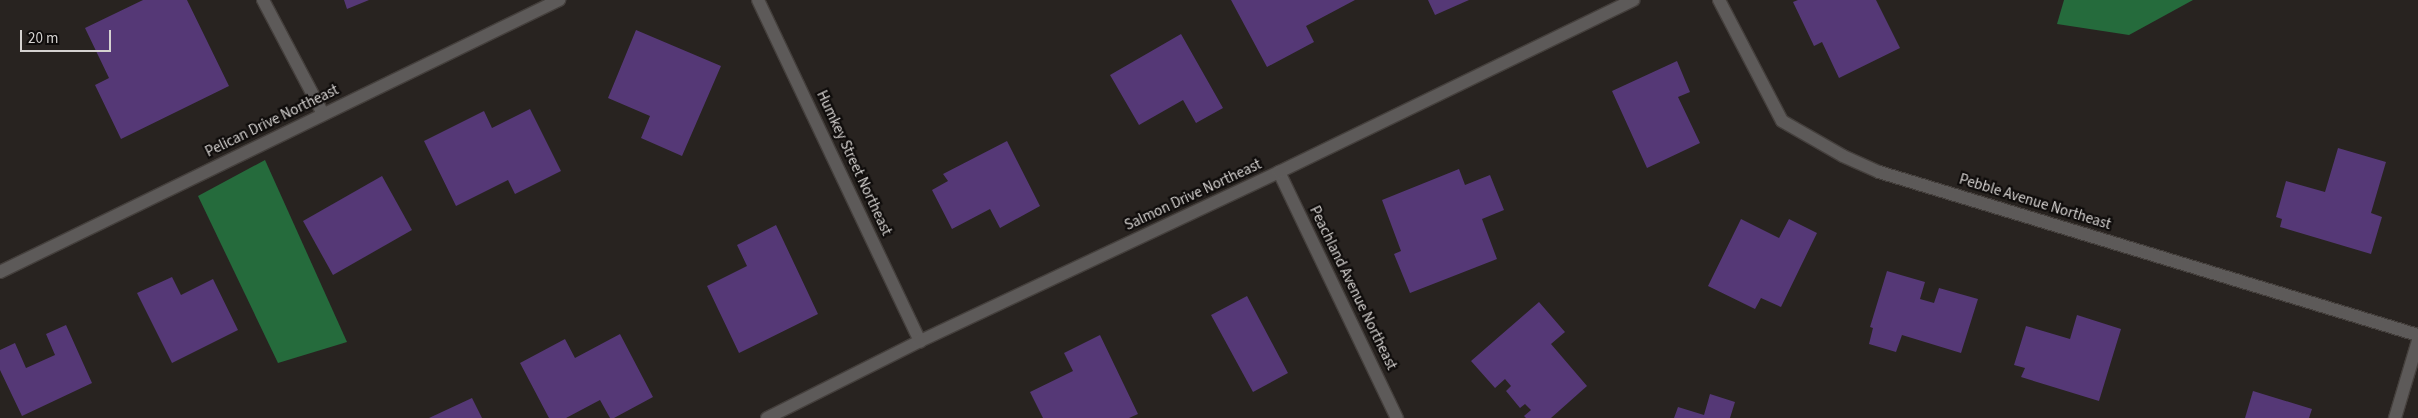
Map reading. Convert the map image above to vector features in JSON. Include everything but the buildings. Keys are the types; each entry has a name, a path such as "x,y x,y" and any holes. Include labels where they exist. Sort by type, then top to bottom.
{"street":[{"path":"263,0 324,114"},
{"name":"Pelican Drive Northeast","path":"0,272 559,0"},
{"name":"Humkey Street Northeast","path":"758,0 920,341"},
{"name":"Salmon Drive Northeast","path":"767,418 920,341 1279,172 1634,0"},
{"name":"Pebble Avenue Northeast","path":"1719,0 1782,121 1843,156 1878,172 2418,335"},
{"name":"Peachland Avenue Northeast","path":"1279,172 1397,418"},
{"path":"2395,418 2418,341"}],"green space":[{"path":"2064,0 2193,0 2129,35 2057,24"},
{"path":"265,160 347,342 278,363 198,196"}]}
